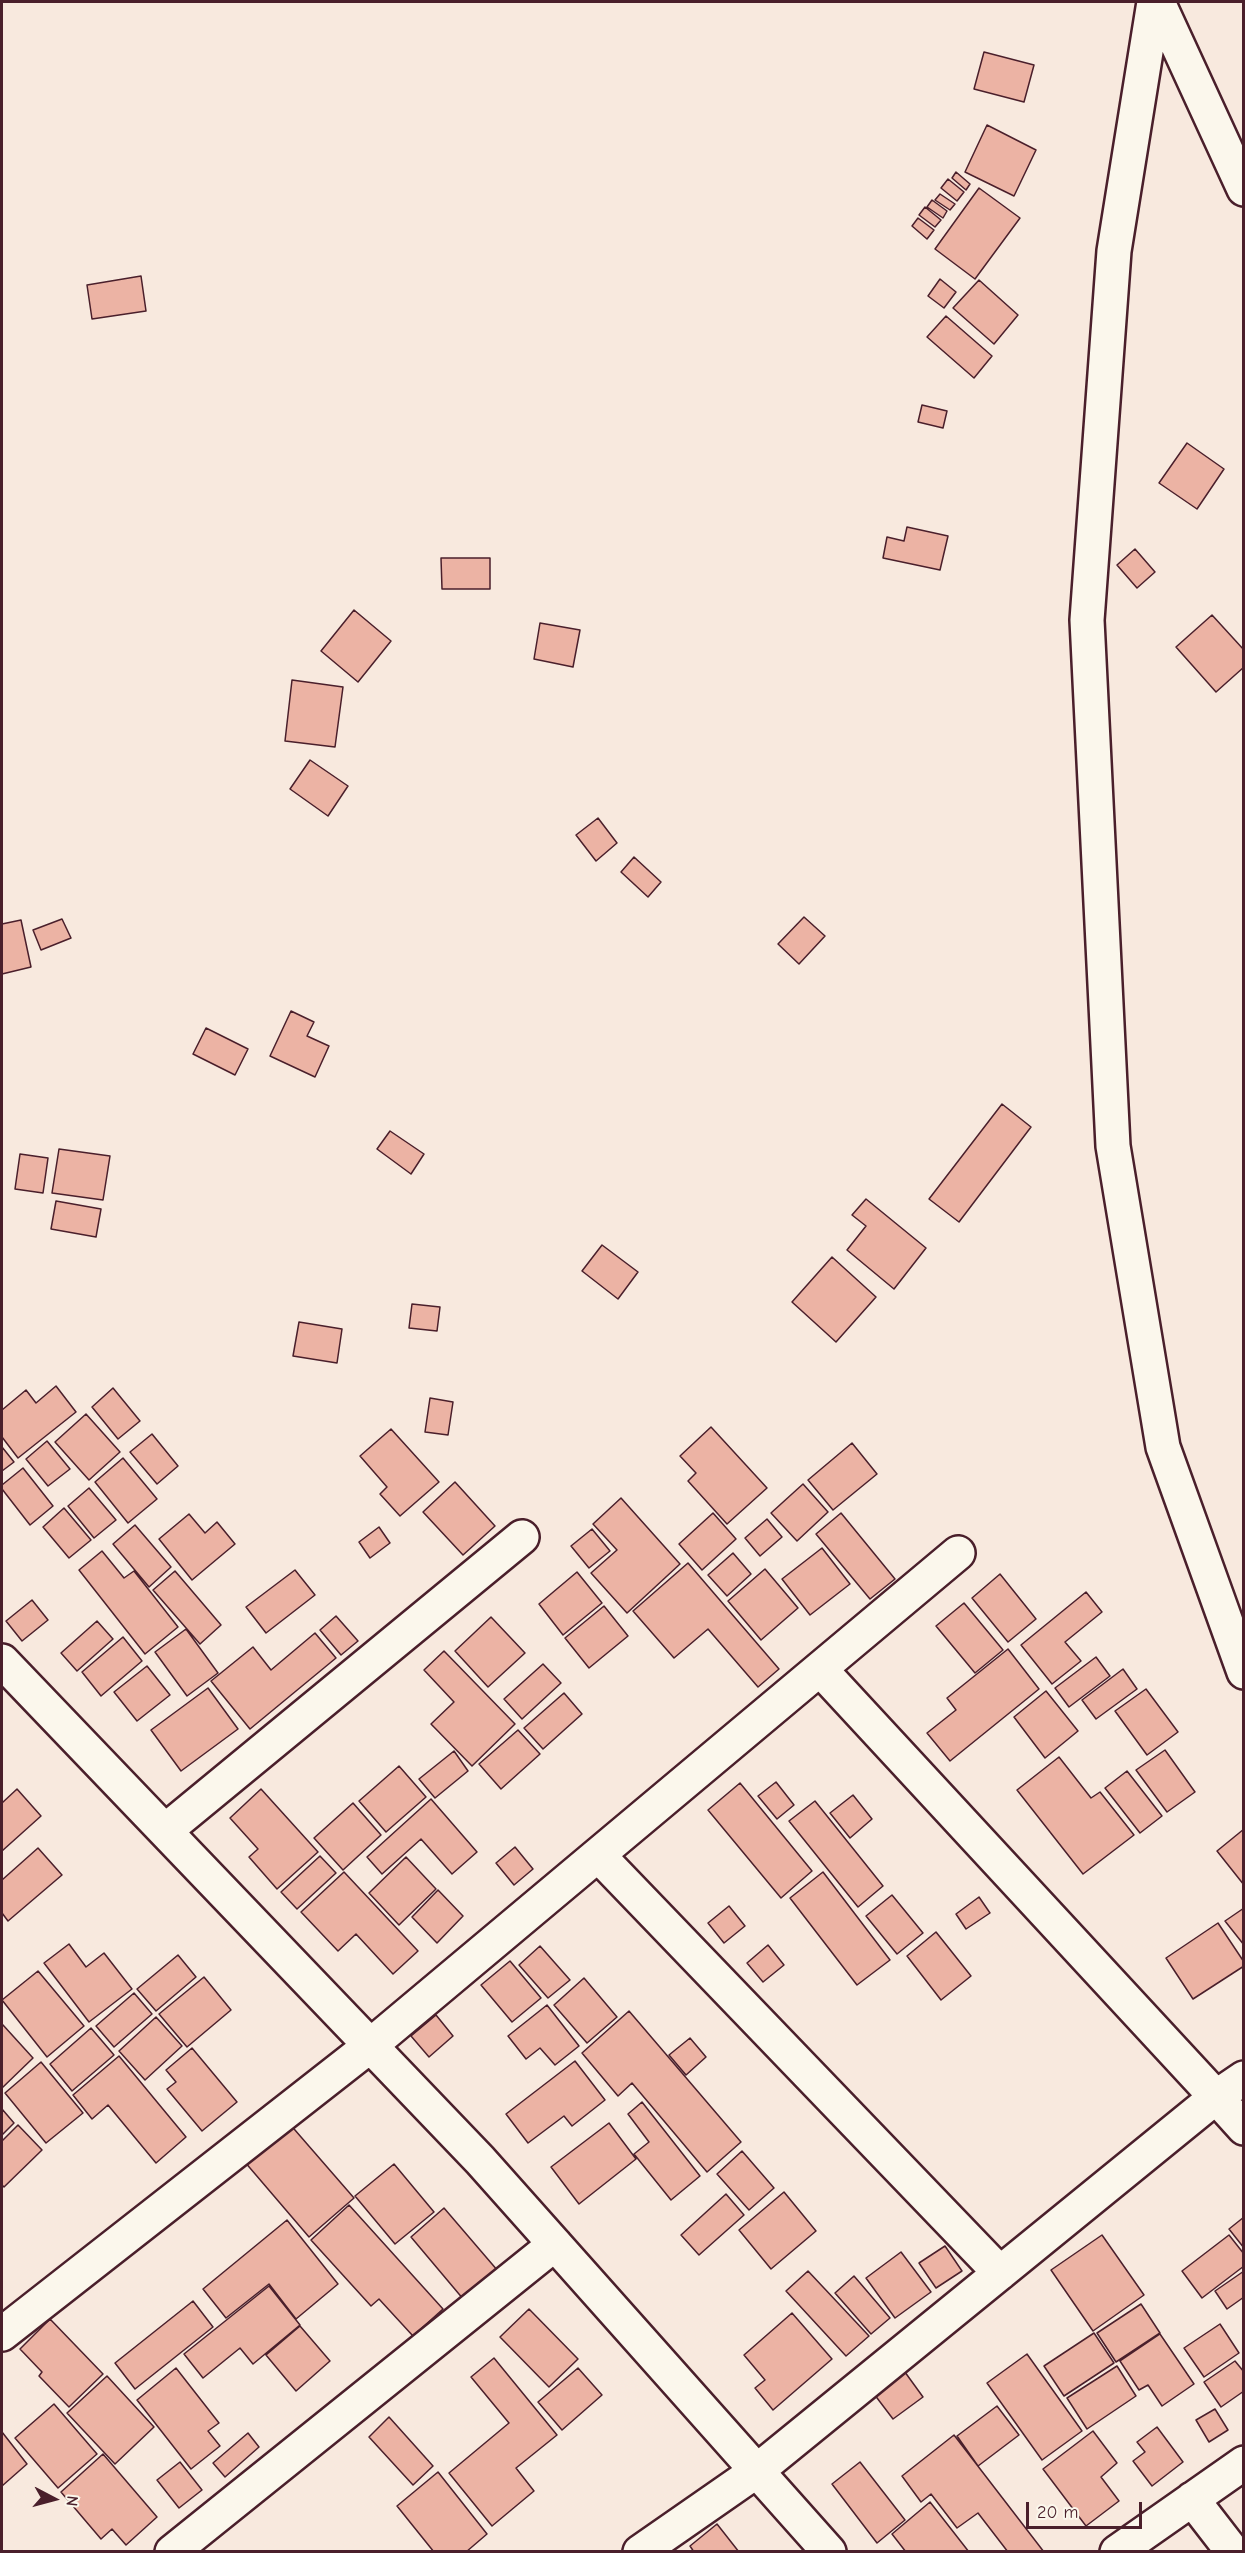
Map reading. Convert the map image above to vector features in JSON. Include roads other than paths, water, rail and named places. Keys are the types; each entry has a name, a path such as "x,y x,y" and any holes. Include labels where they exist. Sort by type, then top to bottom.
{"street":[{"path":"1156,2 1244,189"},
{"path":"1156,2 1114,251 1087,620 1113,1146 1163,1447 1244,1672"},
{"path":"165,1831 522,1537"},
{"path":"2,2334 370,2045 958,1552"},
{"path":"2,1660 480,2160 829,2552"},
{"path":"820,1669 1244,2128"},
{"path":"598,1855 1000,2273"},
{"path":"640,2552 758,2470 1216,2097 1244,2078"},
{"path":"172,2552 555,2244"},
{"path":"1117,2552 1244,2463"},
{"path":"1192,2499 1233,2552"}]}
